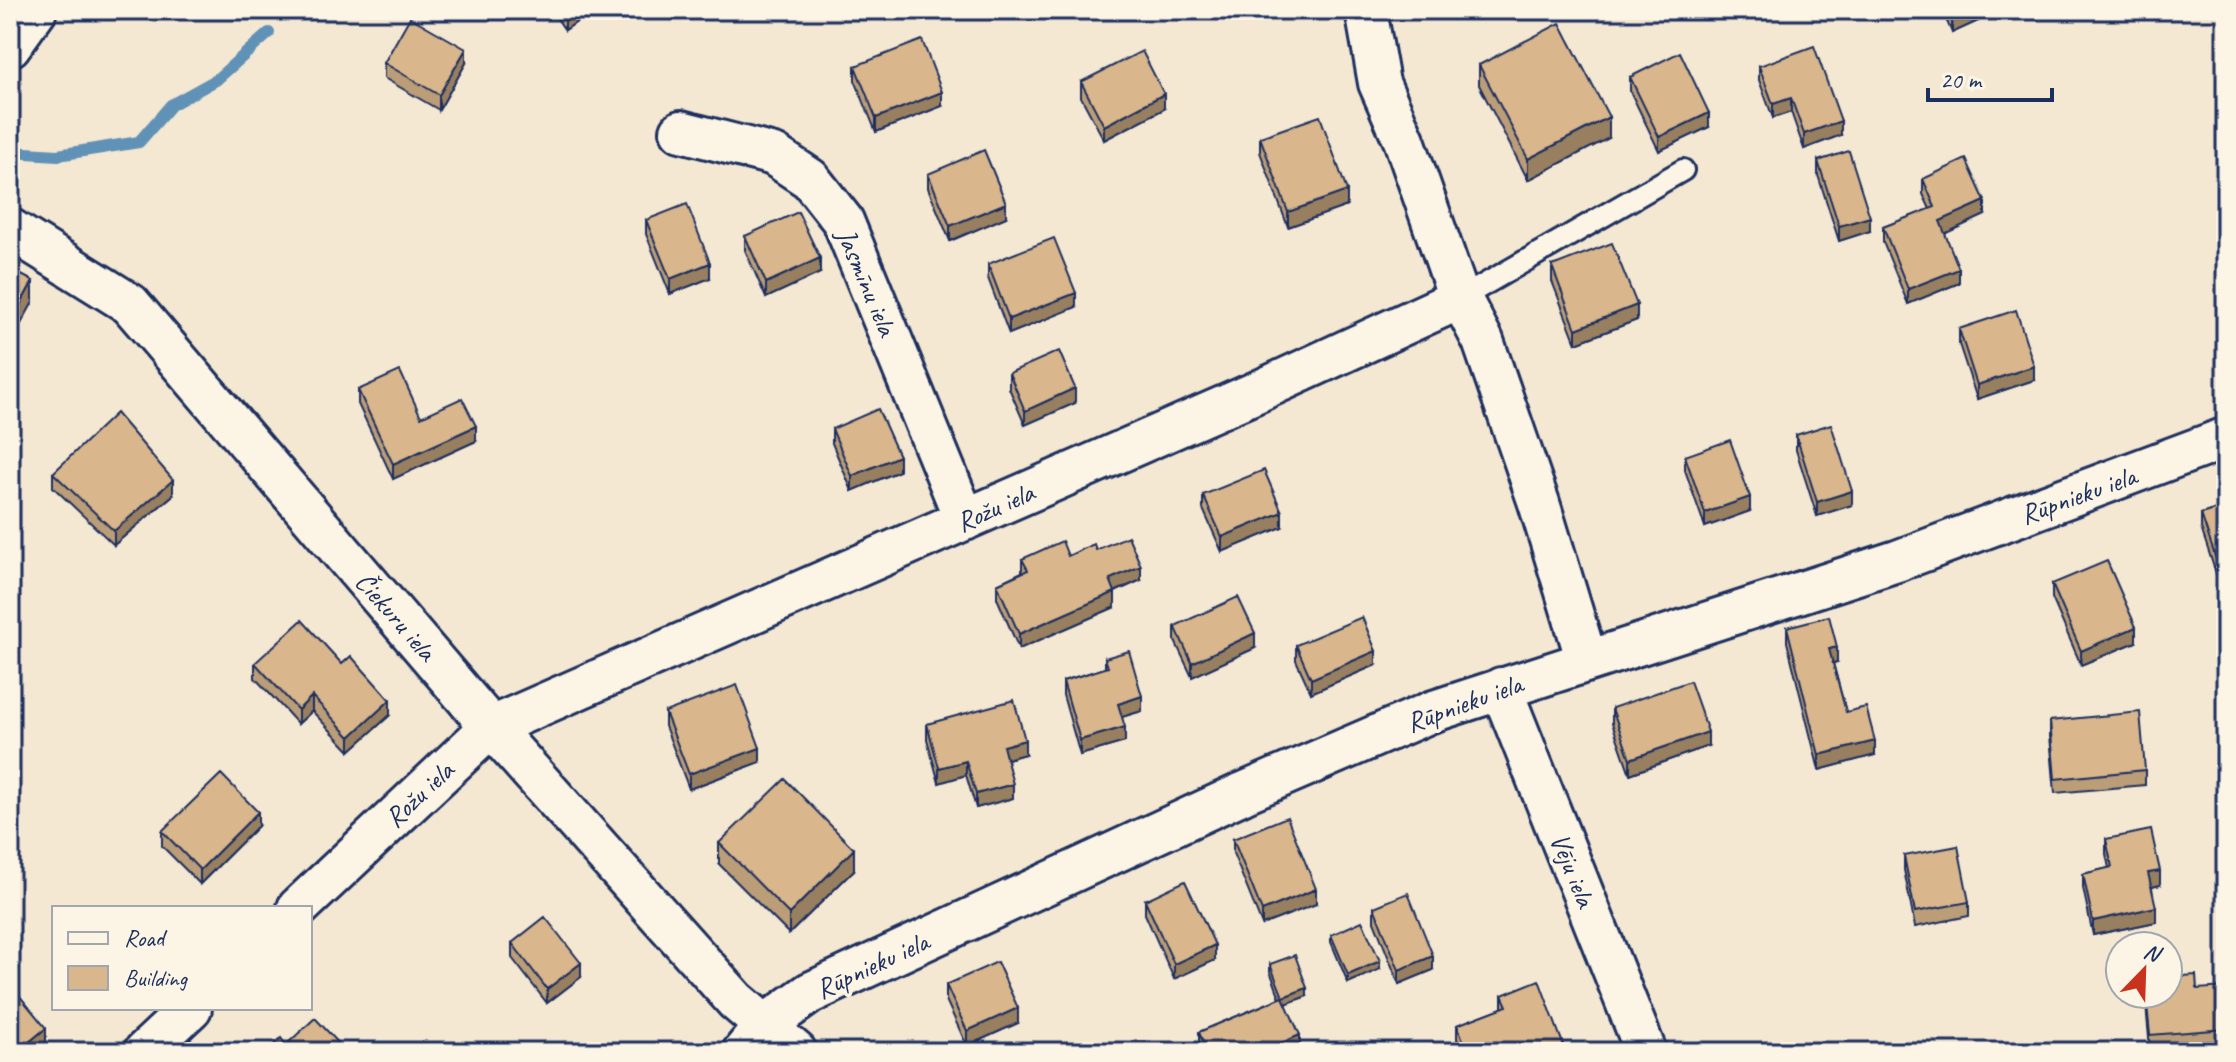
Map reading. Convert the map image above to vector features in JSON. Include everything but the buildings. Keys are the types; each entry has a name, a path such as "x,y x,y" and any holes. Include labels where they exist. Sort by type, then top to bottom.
{"street":[{"path":"10,46 36,10"},
{"path":"1366,10 1379,83 1404,140 1461,298 1488,355 1539,503 1587,661"},
{"name":"Jasmīnu iela","path":"681,131 774,155 810,179 843,221 965,520"},
{"name":"Čiekuru iela","path":"10,229 130,304 491,727 736,1001 753,1039 796,1052"},
{"name":"Rožu iela","path":"300,906 491,727 965,520 1461,298"},
{"name":"Rūpnieku iela","path":"753,1039 810,993 1243,793 1431,712 1897,561 2226,438"},
{"name":"Vēju iela","path":"1501,688 1646,1052"},
{"path":"144,1052 189,1010"}],"lane":[{"path":"1461,298 1683,170"}],"waterway":[{"path":"10,152 58,155 139,142 171,105 216,80 269,33"}]}
